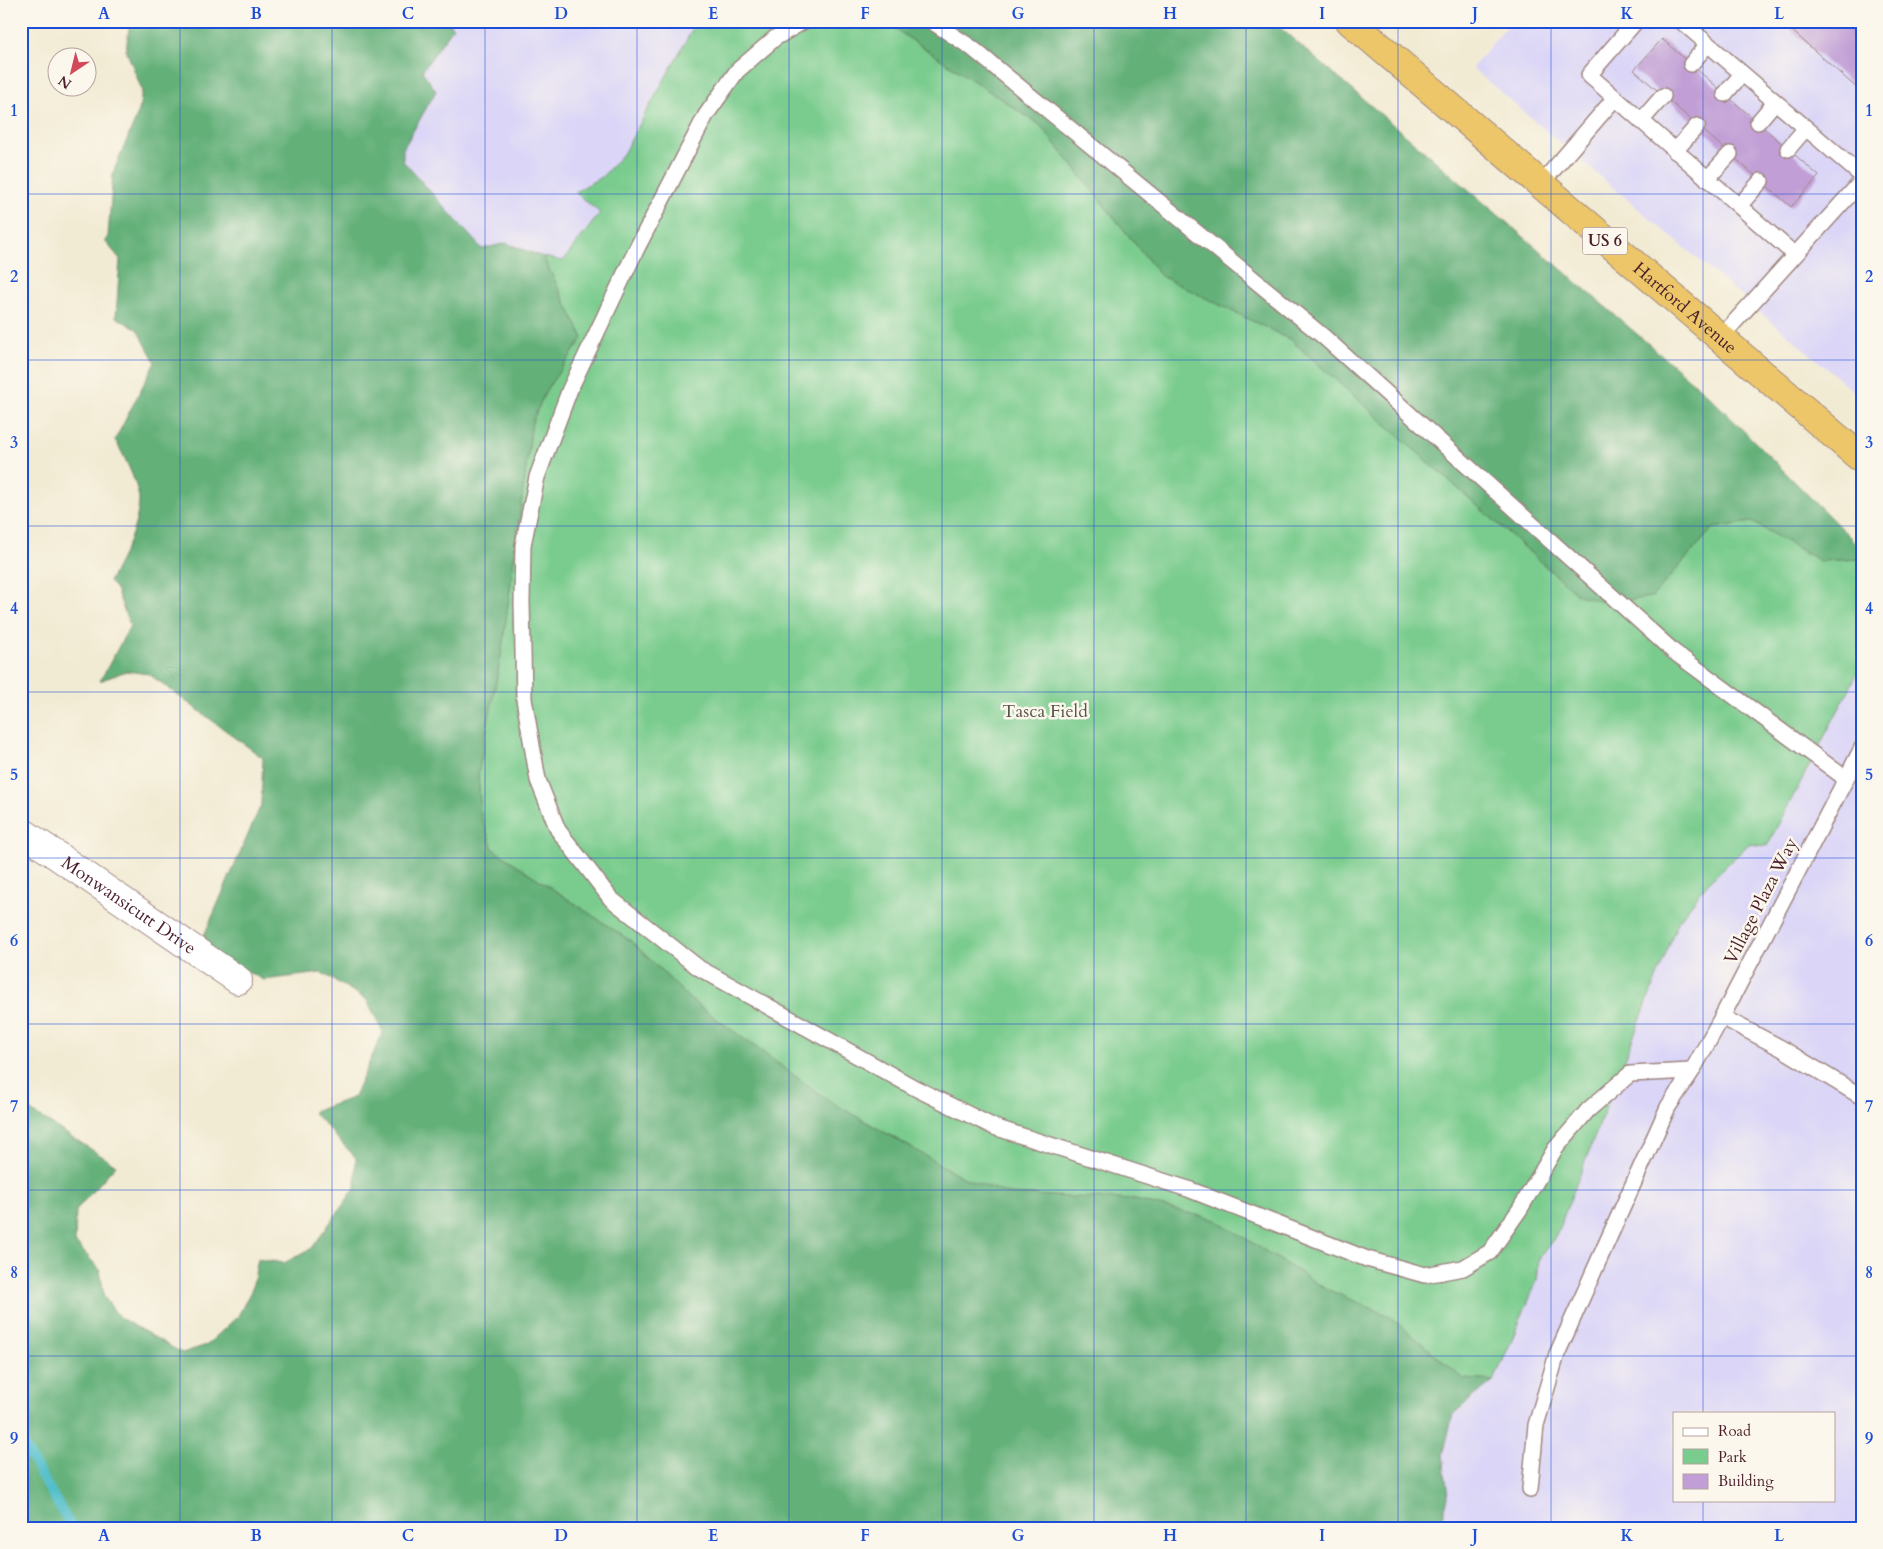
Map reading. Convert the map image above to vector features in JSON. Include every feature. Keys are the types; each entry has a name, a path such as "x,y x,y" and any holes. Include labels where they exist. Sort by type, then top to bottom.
{"highway":[{"name":"Hartford Avenue","path":"1350,21 1862,459"}],"street":[{"name":"Monwansicutt Drive","path":"21,830 238,980"}],"lane":[{"path":"804,21 775,38 737,70 706,115 637,248 570,389 536,477 523,544 524,699 537,771 558,830 611,899 699,968 915,1088 994,1127 1188,1189 1367,1259 1425,1274 1463,1268 1490,1252 1520,1209 1555,1149 1588,1110 1630,1074 1692,1071"},
{"path":"931,21 972,48 1309,325 1557,544 1674,652 1845,778"},
{"path":"1636,21 1589,75 1795,255"},
{"path":"1681,21 1862,176"},
{"path":"1691,64 1708,44"},
{"path":"1725,94 1742,74"},
{"path":"1642,121 1663,96"},
{"path":"1540,185 1615,98"},
{"path":"1758,122 1775,102"},
{"path":"1675,151 1697,126"},
{"path":"1788,149 1806,128"},
{"path":"1707,179 1730,154"},
{"path":"1739,206 1761,181"},
{"path":"1720,338 1862,181"},
{"name":"Village Plaza Way","path":"1530,1488 1536,1425 1557,1354 1668,1107 1692,1071 1722,1017 1862,748"},
{"path":"1722,1017 1781,1048 1862,1097"}],"shaded area":[{"path":"448,21 697,21 623,154 603,176 576,192 600,213 563,261 548,259 506,243 482,249 403,161 403,149 436,91 422,71 453,29"},
{"path":"1511,21 1862,21 1862,398 1472,68"},
{"path":"1862,665 1862,1528 1440,1528 1448,1497 1443,1455 1453,1414 1475,1397 1478,1391 1494,1381 1537,1281 1539,1258 1556,1235 1679,920 1707,884 1749,844 1767,845"}],"green space":[{"path":"130,21 448,21 453,28 422,71 436,91 403,149 403,161 482,249 506,243 543,257 583,338 546,390 532,422 502,650 478,775 481,816 493,849 632,942 692,1001 828,1100 964,1178 1008,1194 1135,1200 1216,1220 1324,1288 1389,1316 1464,1379 1493,1381 1453,1414 1443,1455 1448,1497 1440,1528 21,1528 21,1105 116,1165 76,1210 75,1242 100,1270 104,1297 119,1317 182,1353 207,1345 238,1316 252,1289 258,1259 284,1263 312,1248 355,1188 356,1158 313,1112 354,1097 383,1032 366,999 322,973 264,980 214,956 202,940 261,805 263,758 149,674 126,671 100,681 130,626 116,589 109,582 132,533 139,502 134,480 115,440 155,362 138,330 116,317 120,259 105,241 108,236 113,173 139,111 142,90 126,50"},
{"name":"Tasca Field","path":"697,21 892,21 897,30 1040,125 1161,276 1291,340 1578,595 1652,597 1713,528 1752,522 1820,561 1862,559 1862,665 1767,846 1749,844 1707,884 1679,920 1556,1236 1539,1258 1537,1281 1494,1381 1464,1379 1389,1316 1324,1288 1216,1220 1135,1200 1008,1194 964,1178 828,1100 692,1001 632,942 493,849 481,816 478,775 502,650 532,422 546,390 583,338 543,257 563,261 600,213 575,192 603,176 623,154"},
{"path":"892,21 1272,21 1708,395 1862,549 1862,559 1820,561 1752,522 1713,528 1652,597 1606,603 1578,595 1291,340 1161,276 1040,125 897,30"}],"building":[{"path":"1781,21 1862,21 1862,87 1859,90"},
{"path":"1662,39 1819,176 1791,207 1634,70"}],"waterway":[{"path":"21,1441 72,1528"}]}
